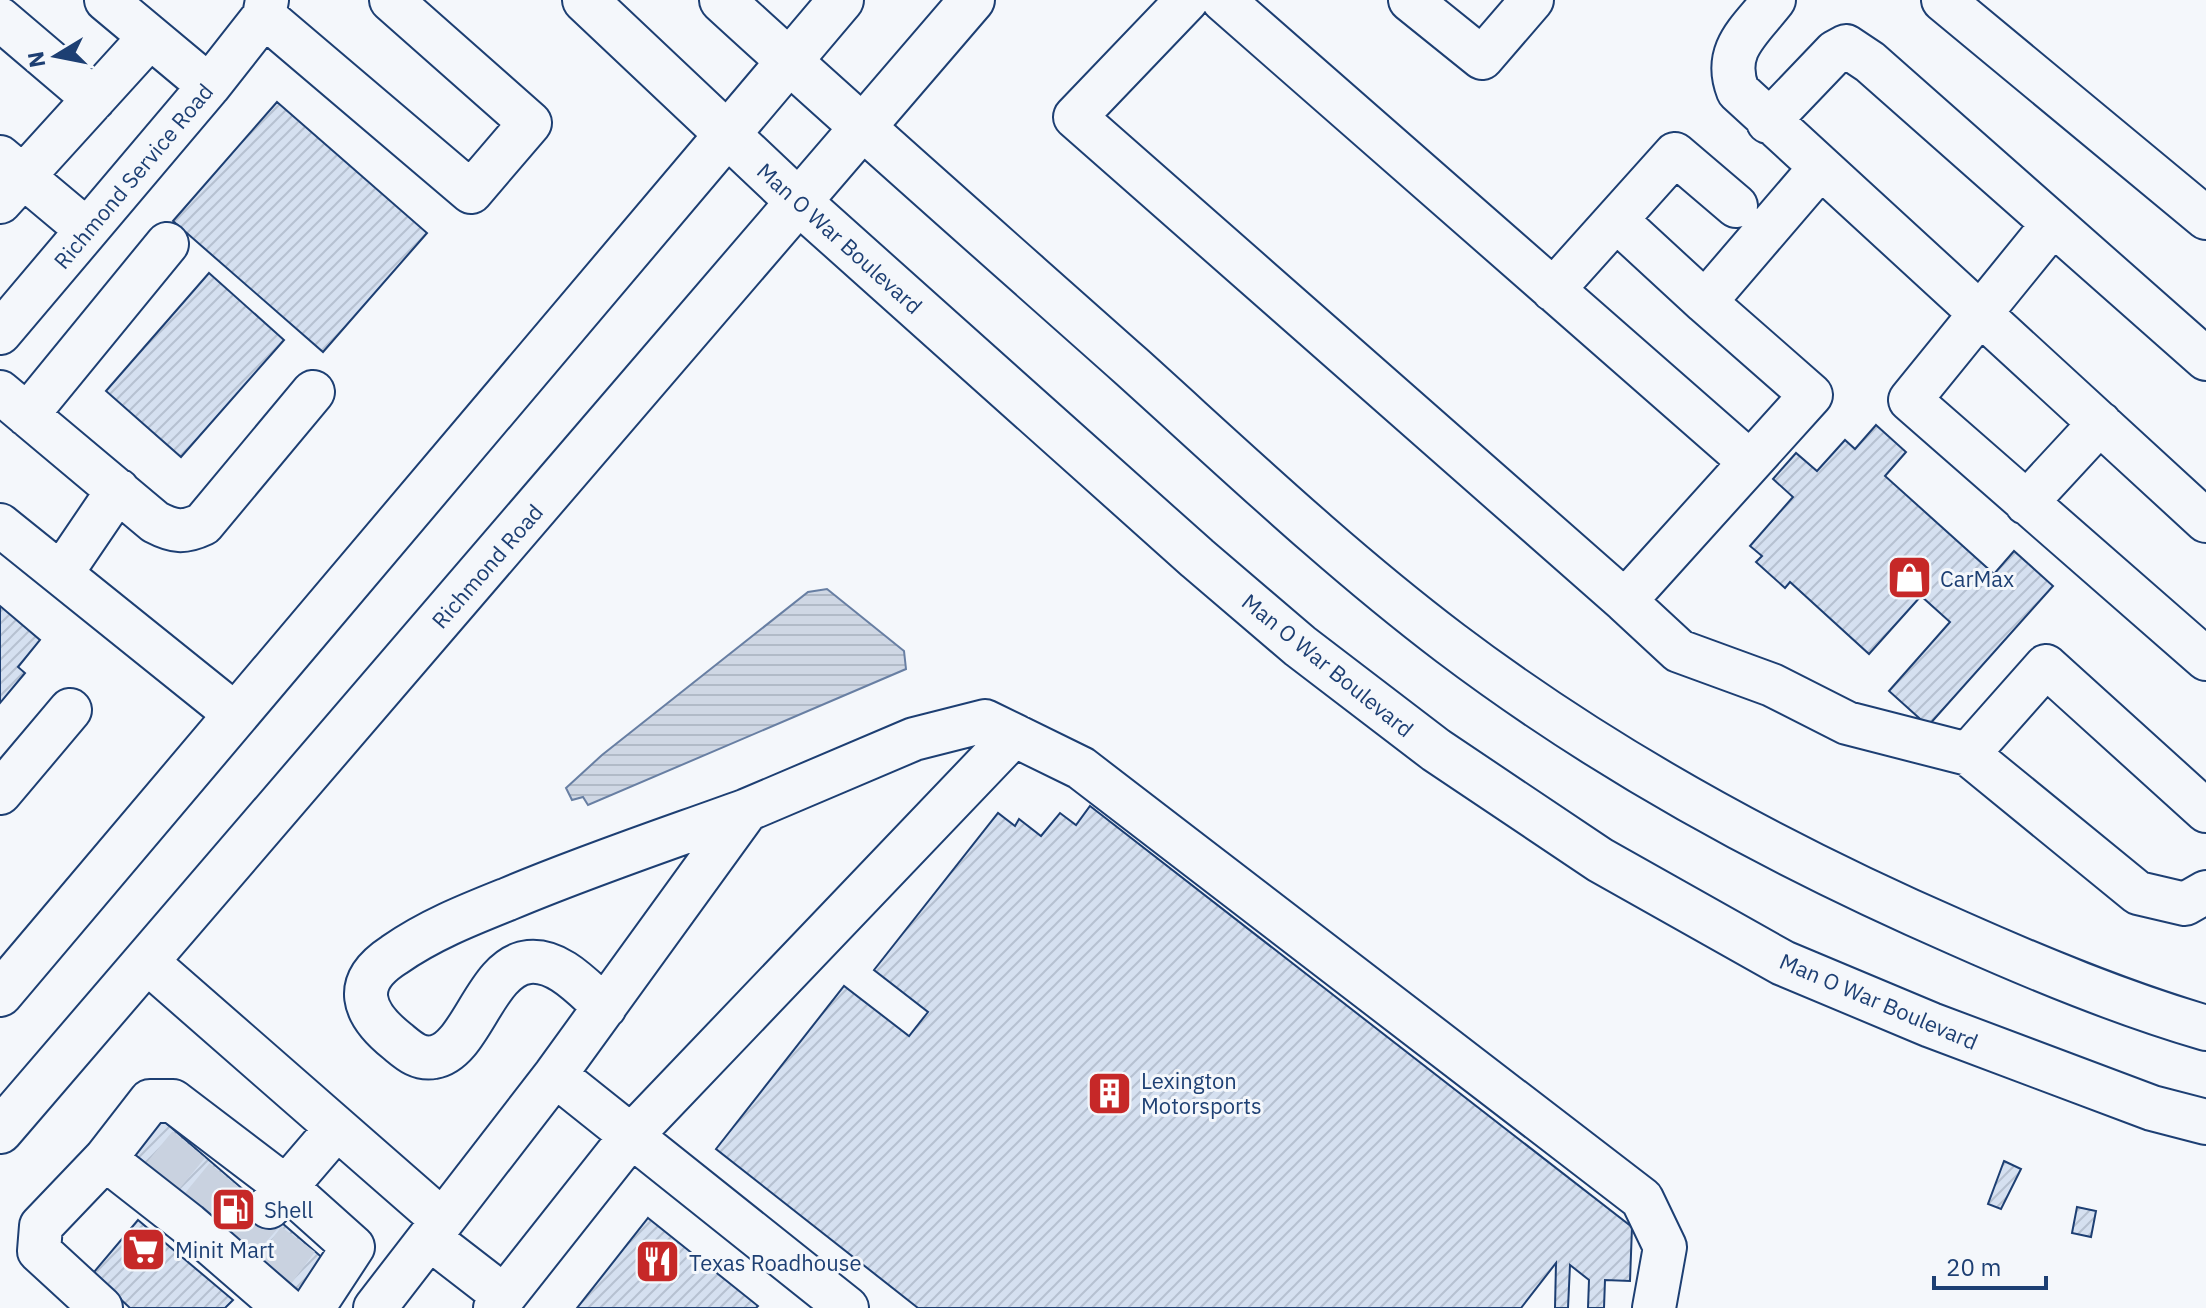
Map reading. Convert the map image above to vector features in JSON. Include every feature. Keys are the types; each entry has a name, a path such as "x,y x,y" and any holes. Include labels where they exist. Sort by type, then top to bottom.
{"main road":[{"name":"Man O War Boulevard","path":"585,0 800,203 1185,548 1300,646 1436,750 1600,860 1783,963 1931,1025 2152,1108 2206,1122"},
{"path":"722,0 1316,533 1450,643 1600,746 1802,861 1900,908 2034,966 2154,1013 2206,1028"},
{"path":"0,994 841,0"},
{"name":"Richmond Road","path":"0,1131 972,0"}],"street":[{"path":"266,8 471,192 530,123 391,0"},
{"path":"1187,0 1075,117 1679,651 1772,685 1847,723 1968,754 2138,893 2185,904 2206,892"},
{"path":"1223,0 1750,462"},
{"path":"1410,0 1482,58 1532,0"},
{"path":"1774,0 1734,52 1730,70 1738,91 1768,122 2206,521"},
{"path":"1943,0 2206,218"},
{"name":"Richmond Service Road","path":"0,333 209,86 266,8"},
{"path":"87,230 8,179 94,99 128,13 209,86"},
{"path":"0,19 94,99"},
{"path":"1768,122 1835,52 1846,46 1870,62 2206,359"},
{"path":"1553,290 1675,154 1736,206"},
{"path":"1705,302 1820,168"},
{"path":"1616,220 1811,395 1625,601"},
{"path":"2053,224 1910,400 2206,659"},
{"path":"167,244 14,404 171,531 187,531 203,524 313,392"},
{"path":"2026,503 2100,423"},
{"path":"61,574 118,490"},
{"path":"0,525 235,714"},
{"path":"1968,754 2046,666 2206,811"},
{"path":"0,793 70,710"},
{"path":"605,1007 553,965 533,961 517,964 500,980 450,1049 435,1058 416,1056 383,1029 368,1013 365,994 371,978 389,958 426,933 544,884 747,810 914,739 985,721 1081,768 1642,1199 1665,1247 1654,1308"},
{"path":"146,961 336,1129 436,1229 500,1302 631,1136 1014,735"},
{"path":"375,1308 555,1075 747,810"},
{"path":"555,1075 847,1308"},
{"path":"101,1308 39,1251 41,1226 105,1159 150,1101 173,1101 198,1135 309,1227 353,1247 313,1308"},
{"path":"277,1198 336,1129"},
{"path":"105,1159 156,1185 273,1289"}],"shaded area":[{"path":"827,589 904,651 906,669 588,805 583,797 572,800 566,788 602,755 808,592"}],"building":[{"path":"277,102 427,233 323,352 173,221"},
{"path":"209,273 284,340 181,457 106,391"},
{"name":"CarMax","path":"1876,425 1906,452 1885,476 1994,574 2014,551 2053,586 1928,726 1889,691 1950,622 1921,596 1869,654 1790,582 1785,588 1756,562 1762,556 1750,546 1793,497 1773,479 1796,453 1817,471 1845,440 1855,449"},
{"path":"0,606 40,640 18,667 25,673 0,703"},
{"name":"Lexington Motorsports","path":"1090,806 1632,1227 1630,1281 1605,1280 1604,1308 1588,1308 1589,1280 1570,1265 1568,1308 1555,1308 1556,1263 1521,1308 918,1308 716,1149 844,986 909,1036 928,1012 874,970 998,813 1015,826 1019,819 1041,836 1060,813 1076,825"},
{"name":"Shell","path":"159,1117 332,1266 303,1300 131,1151"},
{"path":"2004,1161 2021,1169 2001,1209 1988,1204"},
{"path":"2077,1207 2096,1211 2091,1237 2072,1233"},
{"name":"Texas Roadhouse","path":"648,1218 758,1306 577,1308"},
{"name":"Minit Mart","path":"138,1220 233,1300 225,1308 130,1308 94,1272"}],"tunnel":[{"path":"162,1177 190,1143"},
{"path":"199,1209 227,1175"},
{"path":"237,1243 268,1208"},
{"path":"273,1273 299,1238"}],"place":[{"name":"CarMax","path":"1909,578"},
{"name":"Lexington Motorsports","path":"1110,1093"},
{"name":"Shell","path":"233,1209"},
{"name":"Minit Mart","path":"144,1249"},
{"name":"Texas Roadhouse","path":"658,1262"}]}
